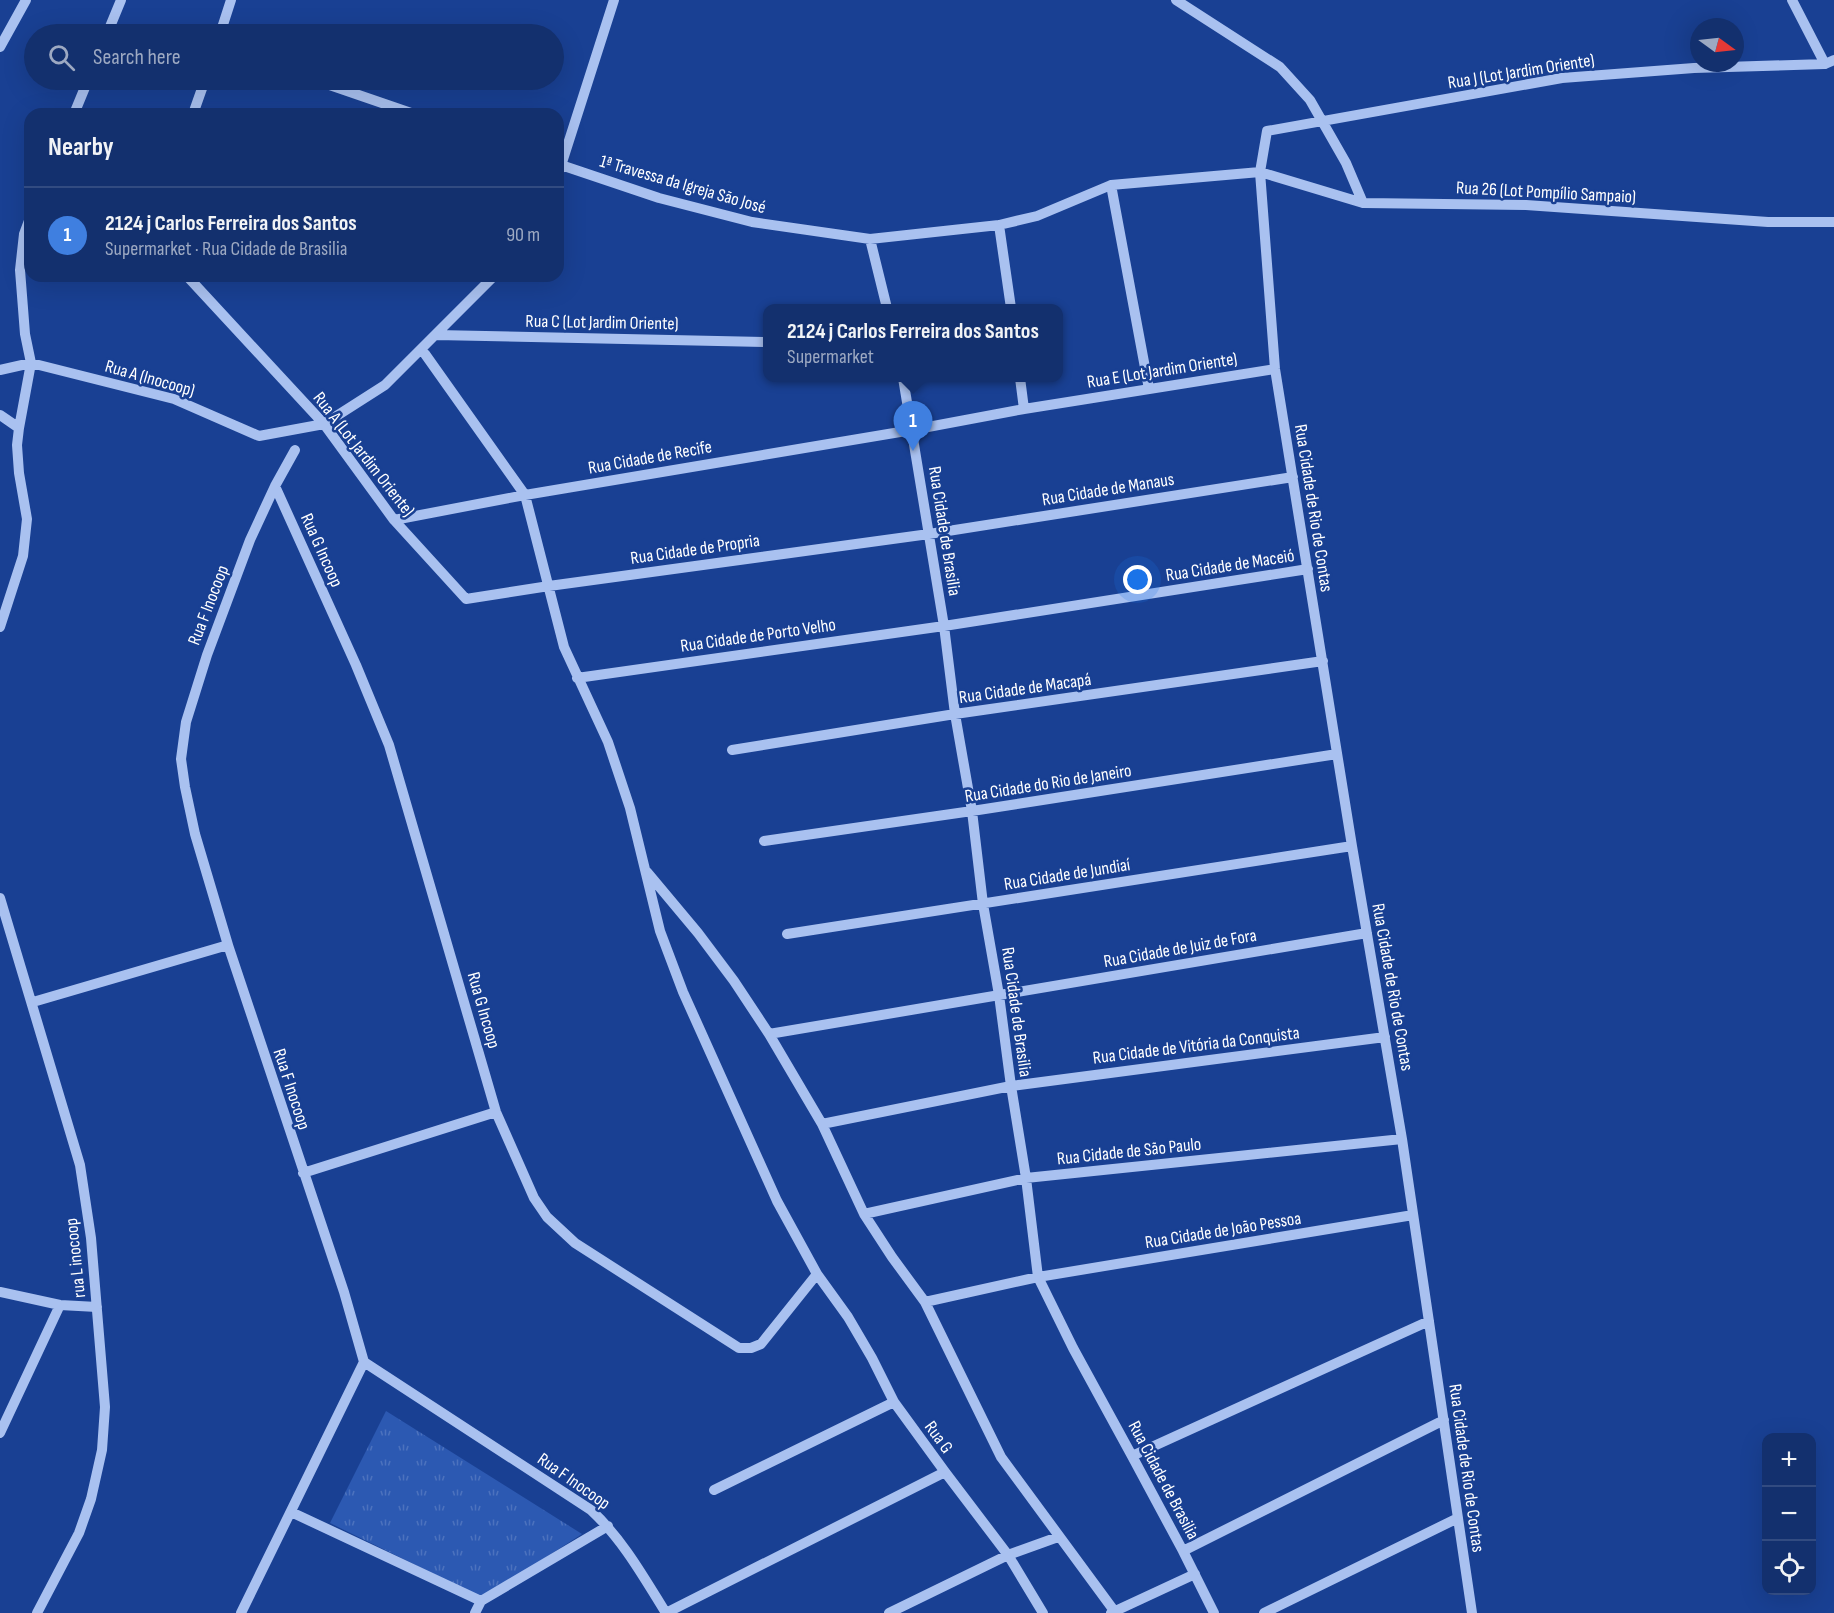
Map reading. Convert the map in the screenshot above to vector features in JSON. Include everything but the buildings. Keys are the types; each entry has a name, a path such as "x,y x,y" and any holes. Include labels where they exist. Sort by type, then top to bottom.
{"street":[{"path":"0,47 26,0"},
{"path":"111,24 121,0"},
{"path":"223,24 231,0"},
{"path":"564,153 614,0"},
{"path":"1176,0 1280,67 1310,100 1324,121 1363,202"},
{"path":"1792,0 1830,62"},
{"name":"Rua J (Lot Jardim Oriente)","path":"1260,172 1267,131 1562,78 1694,68 1830,62"},
{"path":"76,108 84,90"},
{"path":"196,108 202,90"},
{"path":"344,90 397,108"},
{"name":"1ª Travessa da Igreja São José","path":"564,170 659,198 752,222 870,239 999,225 1037,216 1111,185 1260,172"},
{"name":"Rua 26 (Lot Pompílio Sampaio)","path":"1260,172 1363,202 1526,205 1768,222 1834,222"},
{"name":"Rua Cidade de Rio de Contas","path":"1260,172 1275,369 1402,1139 1470,1612"},
{"path":"1111,185 1149,390"},
{"path":"999,225 1010,304"},
{"path":"0,627 23,556 27,519 17,445 31,363 25,334 20,270 24,234"},
{"path":"870,239 887,304"},
{"name":"Rua A (Lot Jardim Oriente)","path":"193,282 324,424 394,520 466,599"},
{"path":"324,424 385,385 488,282"},
{"name":"Rua C (Lot Jardim Oriente)","path":"436,335 763,342"},
{"path":"425,354 525,495"},
{"name":"Rua A (Inocoop)","path":"0,370 31,363 174,399 259,436 324,424"},
{"name":"Rua E (Lot Jardim Oriente)","path":"912,430 1024,409 1275,369"},
{"name":"Rua Cidade de Brasilia","path":"904,382 972,811 983,904 1026,1178 1038,1277 1073,1348 1214,1613"},
{"path":"1021,382 1024,409"},
{"path":"0,415 19,428"},
{"name":"Rua Cidade de Recife","path":"394,520 525,495 912,430"},
{"name":"Rua F Inocoop","path":"295,450 250,540 207,655 186,722 181,759 185,787 195,834 228,945 344,1292 364,1362 591,1510 608,1526 628,1551 666,1613"},
{"name":"Rua Cidade de Manaus","path":"929,534 1293,477"},
{"name":"Rua G Incoop","path":"275,486 389,744 496,1112 534,1198 547,1217 575,1243 739,1348 751,1348 761,1344 817,1274"},
{"name":"Rua G","path":"525,495 564,647 608,742 630,808 660,932 683,992 777,1201 817,1274 848,1317 872,1358 894,1402 1008,1555 1043,1613"},
{"name":"Rua Cidade de Propria","path":"466,599 929,534"},
{"name":"Rua Cidade de Maceió","path":"944,626 1308,569"},
{"name":"Rua Cidade de Porto Velho","path":"577,678 944,626"},
{"name":"Rua Cidade de Macapá","path":"732,750 955,714 1323,661"},
{"name":"Rua Cidade do Rio de Janeiro","path":"764,841 1337,754"},
{"name":"Rua Cidade de Jundiaí","path":"787,934 1352,846"},
{"path":"646,871 698,933 734,981 769,1034 822,1124 864,1214 925,1302 1001,1456 1113,1612 1195,1574"},
{"name":"rua L inocoop","path":"0,898 80,1165 92,1238 105,1407 102,1450 91,1499 79,1533 37,1613"},
{"name":"Rua Cidade de Juiz de Fora","path":"769,1034 1367,933"},
{"path":"33,1002 228,945"},
{"name":"Rua Cidade de Vitória da Conquista","path":"822,1124 1011,1086 1385,1037"},
{"path":"303,1173 496,1112"},
{"name":"Rua Cidade de São Paulo","path":"864,1214 1026,1178 1402,1139"},
{"name":"Rua Cidade de João Pessoa","path":"925,1302 1038,1277 1413,1215"},
{"path":"0,1292 60,1305 97,1307"},
{"path":"0,1433 60,1305"},
{"path":"1132,1456 1429,1321"},
{"path":"242,1613 364,1362"},
{"path":"714,1490 894,1402"},
{"path":"1183,1551 1444,1420"},
{"path":"666,1613 945,1472"},
{"path":"291,1512 480,1601"},
{"path":"1263,1613 1458,1518"},
{"path":"475,1613 480,1601 608,1526"},
{"path":"889,1613 1008,1555 1058,1537"}],"green space":[{"path":"386,1411 582,1534 483,1598 330,1523"}],"place":[{"name":"2124 j Carlos Ferreira dos Santos","path":"913,451"}]}
